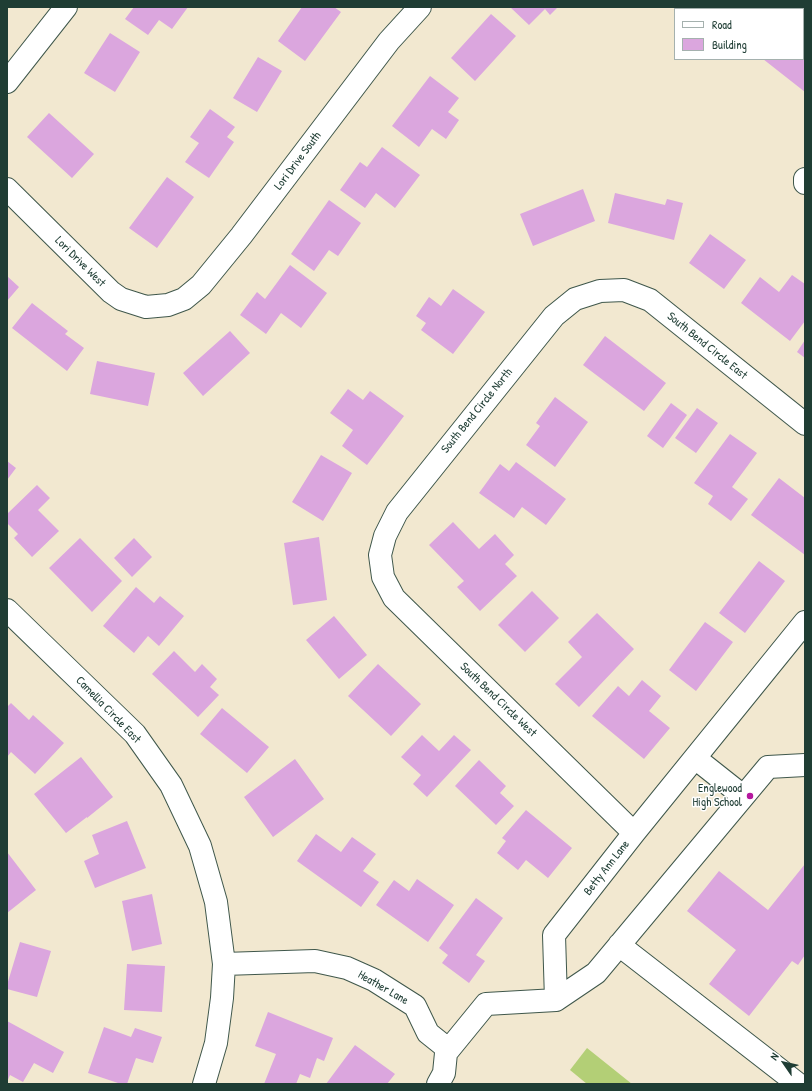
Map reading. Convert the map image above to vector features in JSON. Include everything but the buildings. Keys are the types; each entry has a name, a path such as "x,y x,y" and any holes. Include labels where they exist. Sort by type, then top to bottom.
{"street":[{"path":"7,82 66,7"},
{"name":"Lori Drive South","path":"168,305 184,299 201,284 241,236 389,41 420,7"},
{"name":"Lori Drive West","path":"7,189 110,292 121,299 146,308 168,305"},
{"name":"South Bend Circle East","path":"600,291 624,290 650,300 805,424"},
{"name":"South Bend Circle North","path":"380,555 385,536 397,512 554,316 575,299 600,291"},
{"name":"South Bend Circle West","path":"380,555 383,577 394,598 634,833"},
{"name":"Camellia Circle East","path":"7,610 135,734 171,785 200,846 216,902 224,964 222,998 216,1043 204,1084"},
{"name":"Betty Ann Lane","path":"556,1000 554,935 634,833 805,622"},
{"path":"695,758 744,796"},
{"path":"438,1084 444,1073 446,1053 486,1004 556,1000 596,973 768,767 805,765"},
{"path":"619,945 798,1084"},
{"name":"Heather Lane","path":"224,964 315,961 347,968 374,980 415,1006 428,1033 448,1050"}],"green space":[{"path":"587,1048 632,1084 587,1084 570,1070"}],"place":[{"name":"Englewood High School","path":"750,796"}]}
